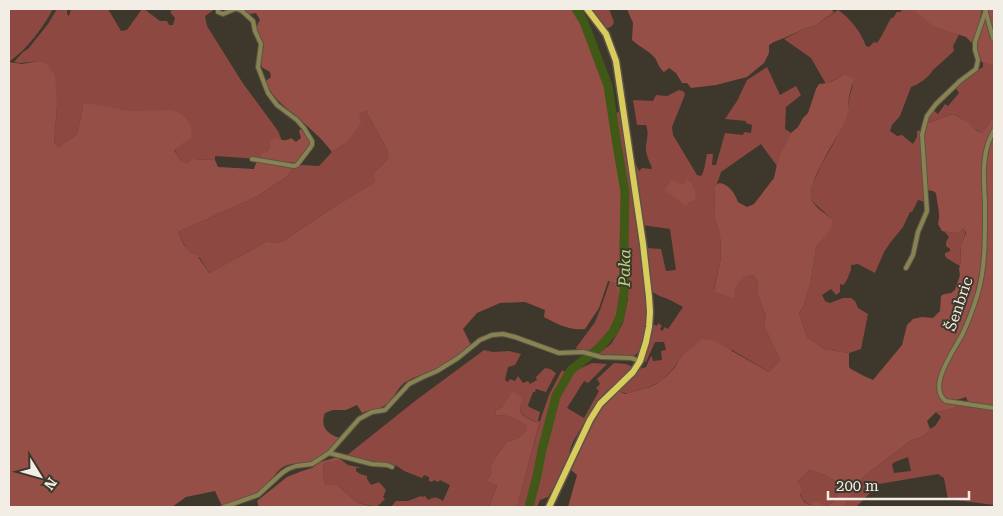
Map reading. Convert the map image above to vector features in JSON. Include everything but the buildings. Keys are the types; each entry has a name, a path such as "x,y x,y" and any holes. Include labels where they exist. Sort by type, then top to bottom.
{"main road":[{"path":"549,507 590,420 600,404 633,372 640,361 649,327 649,297 616,61 606,34 587,9"}],"street":[{"path":"218,9 218,12 223,14 236,9 242,11 253,21 261,44 258,67 268,93 277,105 298,120 312,141 310,148 297,165 252,159"},
{"path":"985,9 994,39"},
{"path":"906,268 927,211 922,136 927,116 936,104 960,81 976,69 978,60 975,42 985,9"},
{"name":"Šenbric","path":"994,130 988,144 984,163 985,235 983,264 978,292 964,331 941,374 940,385 940,394 946,401 994,408"},
{"path":"224,507 258,495 282,473 296,466 312,464 329,453 359,419 372,412 385,410 409,384 437,371 458,358 480,340 492,335 503,334 515,337 559,353 583,352 601,357 631,358 640,361"},
{"path":"329,453 392,467"}],"shaded area":[{"path":"9,9 53,9 34,38 9,62"},
{"path":"57,9 67,9 69,16 71,9 108,9 121,31 127,30 142,9 160,21 167,21 169,25 173,25 175,18 170,12 173,9 215,9 205,16 207,26 242,82 278,131 282,141 271,146 260,159 215,156 215,160 192,159 187,163 181,161 174,149 184,143 174,111 137,111 83,105 77,134 59,147 54,143 57,107 46,63 14,62 28,49 48,24"},
{"path":"243,9 574,9 582,22 605,84 620,170 623,191 620,264 623,298 620,299 614,282 608,281 599,308 585,329 574,329 559,324 544,317 545,310 525,302 500,303 477,313 463,329 471,345 453,360 404,383 390,401 381,408 362,413 357,405 346,410 333,410 325,413 323,422 325,429 340,438 322,456 314,461 290,464 283,467 262,490 243,499 222,506 215,491 186,497 172,507 9,507 9,62 22,64 40,61 46,63 55,76 57,107 54,143 59,147 77,134 85,103 139,111 170,110 182,115 188,121 191,129 191,138 174,150 181,161 187,163 192,159 215,160 218,167 254,169 257,160 293,168 288,176 258,196 178,232 187,249 197,255 209,273 268,241 274,243 283,241 376,182 373,174 389,158 389,153 366,111 359,114 361,123 346,143 332,152 315,133 278,100 271,92 266,81 271,77 270,72 263,68 260,61 263,46 257,33 257,27 260,20 256,13 250,14"},
{"path":"591,9 609,9 614,22 612,26 605,27"},
{"path":"627,9 831,9 834,12 816,25 769,45 769,53 764,63 747,77 716,85 691,88 687,83 682,83 676,73 669,68 664,72 652,55 632,40 633,23"},
{"path":"902,9 916,9 915,12 938,28 959,35 953,46 954,51 926,78 911,87 900,116 892,125 890,131 897,136 902,135 913,144 917,137 917,131 921,130 925,202 918,200 903,227 884,252 875,273 858,264 851,265 846,281 843,285 840,284 840,292 836,295 831,289 822,295 825,301 830,303 843,298 851,298 855,301 858,308 868,314 861,349 849,353 824,349 807,337 799,313 804,305 811,281 816,248 832,219 810,197 812,185 821,165 847,115 853,85 843,75 826,84 811,58 784,39 816,25 838,10 855,26 866,46 869,47 874,42 877,43 891,18 897,12 901,12"},
{"path":"916,9 982,9 978,29 972,43 966,37 935,27 915,12"},
{"path":"986,9 994,9 994,66 983,63 976,48"},
{"path":"983,63 994,66 994,116 982,133 954,114 926,123 933,110 938,114 945,104 948,106 959,93 956,88 966,78 983,67"},
{"path":"767,67 780,95 796,86 801,95 786,107 785,129 791,133 779,155 777,166 761,144 721,172 715,185 714,217 720,234 721,257 714,290 734,290 737,283 747,274 753,275 758,282 757,292 766,317 764,326 780,360 769,372 732,350 681,357 673,369 659,382 646,388 623,393 617,390 639,369 646,367 651,356 653,361 662,360 661,351 666,350 664,342 655,342 646,362 643,361 648,349 652,324 657,326 658,323 662,326 660,329 662,331 665,327 668,329 683,307 652,291 646,248 661,249 666,271 676,270 670,229 642,225 633,163 635,163 639,171 642,168 652,168 646,151 646,125 637,125 633,100 653,101 656,95 667,96 679,90 683,91 685,94 672,127 673,135 697,175 701,176 707,154 713,154 712,165 716,165 725,133 743,135 744,132 751,133 752,125 746,123 746,121 725,119 737,101 747,80"},
{"path":"843,75 854,78 849,94 848,114 819,168 811,189 812,200 819,209 832,219 833,226 816,248 811,281 804,305 799,313 807,337 824,349 849,353 849,367 873,380 902,345 907,325 913,319 922,317 933,318 940,311 941,296 955,290 960,275 961,246 966,233 962,229 960,232 954,233 942,231 938,224 939,213 936,193 927,190 924,141 926,123 954,114 982,133 994,116 994,406 968,402 966,397 952,400 946,398 941,391 937,392 943,400 958,405 953,409 936,412 927,421 930,429 924,436 910,441 862,478 845,505 846,507 826,507 568,507 577,475 571,470 588,428 606,401 617,390 625,394 656,384 667,376 681,357 702,339 713,340 769,372 780,360 764,326 766,317 757,292 758,282 753,275 747,275 740,281 735,288 735,295 732,298 714,291 721,257 720,234 714,217 714,189 715,185 724,184 732,190 738,202 747,207 754,204 774,178 779,155 791,133 808,113 819,84 835,80","holes":["810,470 825,475 838,483 841,491 836,499 826,507 815,501 810,505 804,502 800,495 802,488 797,482"]},
{"path":"366,111 389,153 389,158 373,174 377,182 331,209 283,241 274,243 268,241 209,273 200,258 187,250 178,232 258,196 288,176 293,168 302,165 319,166 332,152 346,143 359,114"},
{"path":"620,112 645,278 647,316 645,338 640,351 634,356 629,357 598,354 611,344 616,336 623,323 628,299 626,253 628,194 625,166 614,113"},
{"path":"301,129 312,141 296,163 260,159 262,153 266,152 271,146 269,143 274,137 283,140 291,138 296,142 301,138 299,131"},
{"path":"672,180 683,185 687,180 690,182 694,188 695,200 689,202 686,206 664,190"},
{"path":"961,229 965,230 965,232 961,248 960,266 945,256 945,253 950,251 950,249 946,246 949,237 944,231 954,233"},
{"path":"610,281 614,281 620,299 619,310 611,330 591,352 581,349 577,350 576,348 595,322"},
{"path":"484,350 493,352 509,351 521,354 515,365 508,367 505,380 508,382 510,379 515,381 518,376 523,383 528,381 530,384 537,380 536,377 545,368 556,373 546,392 536,389 528,405 540,412 538,421 536,422 525,416 521,412 520,406 510,396 502,407 495,411 496,415 508,416 527,425 527,429 516,439 507,442 490,468 491,474 486,481 497,486 489,507 391,507 396,501 408,501 421,496 425,496 428,500 436,498 443,501 450,485 440,480 438,482 434,480 432,482 429,481 429,477 424,475 422,478 397,466 346,456 415,401"},
{"path":"592,363 607,364 588,383 584,381 567,408 584,418 599,391 596,388 600,384 597,379 614,363 633,367 605,393 591,412 574,440 569,456 548,497 540,500 537,507 533,507 543,452 558,396 572,372"},
{"path":"562,370 565,372 551,404 539,448 529,503 527,507 517,507 541,418 549,395"},
{"path":"513,391 522,398 520,408 522,414 536,422 540,421 517,507 489,507 497,486 486,481 491,474 490,468 507,442 516,439 527,429 526,425 508,416 496,415 495,411 502,407"},
{"path":"958,405 994,410 994,505 948,499 944,478 938,474 879,484 856,507 846,507 845,505 862,478 910,441 924,436 935,426 941,417 936,412 953,409","holes":["908,457 911,471 894,473 892,464"]},
{"path":"339,458 348,465 362,468 356,468 356,471 367,476 371,485 379,482 386,490 383,497 385,499 377,507 358,503 337,485 326,485 323,474 325,463 339,461"},
{"path":"339,458 340,461 325,463 324,465 323,474 326,485 337,485 358,503 374,507 259,507 257,501 287,477 312,468 320,462"},
{"path":"810,470 825,475 838,483 842,491 826,507 808,504 801,495 797,482"}],"waterway":[{"name":"Paka","path":"529,507 556,396 571,370 599,348 613,332 620,317 624,293 625,192 608,86 584,22 576,9"}]}
